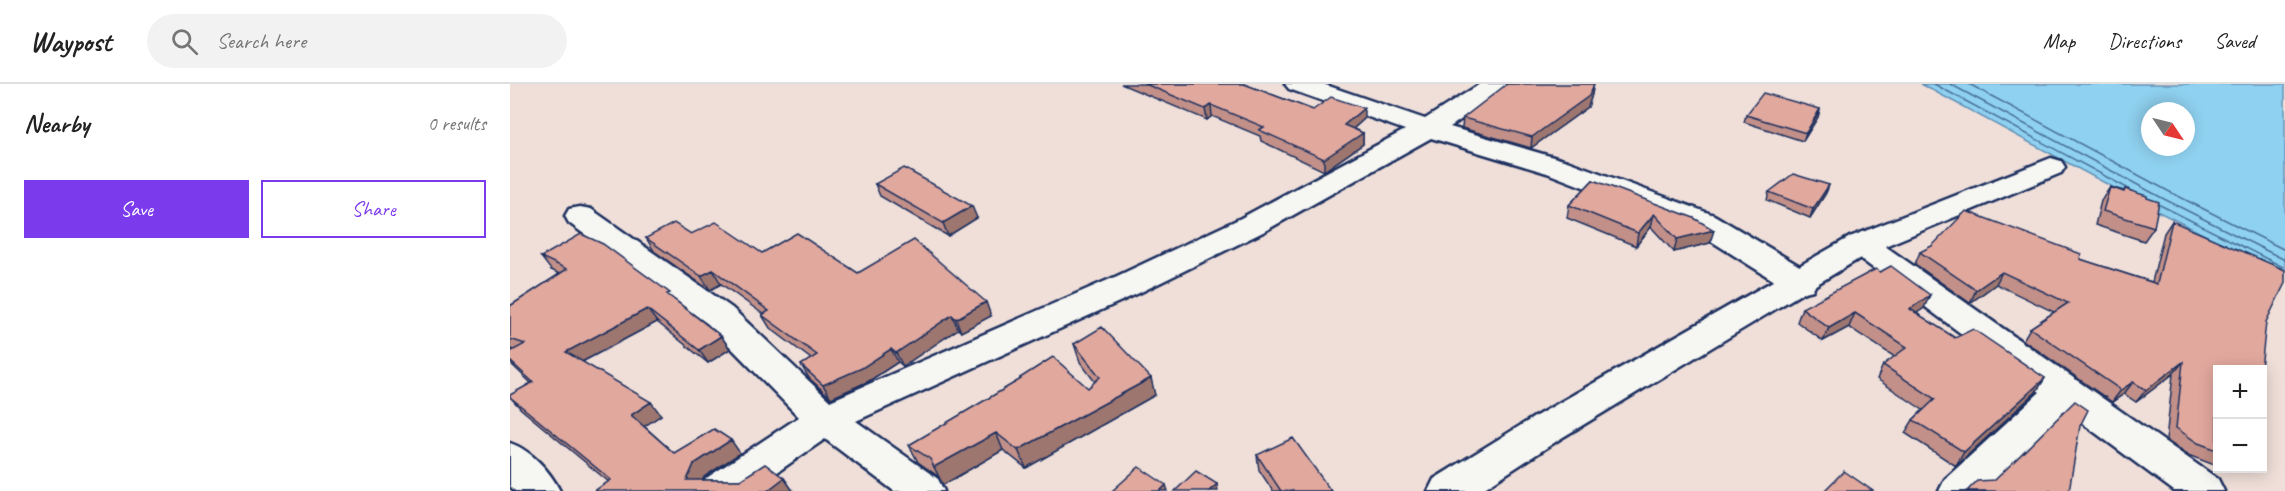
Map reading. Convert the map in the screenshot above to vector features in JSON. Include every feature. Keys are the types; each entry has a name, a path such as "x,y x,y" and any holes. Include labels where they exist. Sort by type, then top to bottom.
{"street":[{"path":"1298,84 1428,129 1557,166 1703,222 1801,282"},
{"path":"719,491 825,419 1127,285 1241,230 1428,129 1497,84"},
{"path":"1448,491 1585,403 1801,282 1861,244 2051,167"},
{"path":"580,216 720,316 825,419 924,491"},
{"path":"1861,244 2204,491"},
{"path":"1959,491 2065,390"},
{"path":"510,459 540,491"}],"water":[{"path":"1921,84 2285,84 2285,275 2157,211"}],"building":[{"path":"1145,84 1244,84 1313,110 1331,97 1364,108 1344,125 1363,133 1324,159 1259,130 1264,127 1211,105 1205,109"},
{"path":"1507,84 1594,84 1589,96 1532,137 1463,118"},
{"path":"1763,93 1820,109 1806,133 1746,115"},
{"path":"904,168 972,206 943,223 875,184"},
{"path":"1793,174 1829,185 1813,209 1769,192"},
{"path":"1593,180 1694,218 1714,230 1677,239 1654,214 1638,233 1569,205"},
{"path":"2110,187 2124,192 2125,189 2159,202 2154,227 2103,211"},
{"path":"1966,211 2081,254 2080,259 2157,284 2172,221 2285,270 2285,283 2266,322 2261,365 2213,365 2213,449 2198,443 2176,428 2183,362 2146,390 2133,382 2121,390 2030,328 2068,303 2002,272 1976,290 1920,252 1932,246"},
{"path":"716,222 762,253 797,233 858,273 914,240 986,302 956,319 952,315 896,353 891,349 862,368 823,385 801,365 817,355 762,315 769,311 713,270 701,276 646,238 674,223 691,234"},
{"path":"581,234 603,244 670,293 667,294 721,336 699,350 647,309 566,352 651,402 631,415 674,453 714,429 731,440 694,464 687,480 740,480 765,464 784,478 767,491 594,491 611,480 510,397 533,382 510,361 510,352 525,344 510,339 510,306 567,269 541,257"},
{"path":"1891,266 1930,295 1910,309 1955,338 1973,329 2045,378 1964,452 1913,420 1935,399 1883,365 1907,347 1855,313 1829,328 1802,308 1876,269 1880,272"},
{"path":"1102,327 1151,378 1018,450 996,433 934,467 930,459 909,445 1021,379 1053,357 1088,388 1100,377 1074,344"},
{"path":"2075,401 2088,410 2080,426 2069,491 1967,491 1977,481 1995,480"},
{"path":"1293,438 1331,491 1281,491 1257,455"},
{"path":"1139,467 1166,485 1160,491 1112,491"},
{"path":"1196,471 1217,484 1209,491 1175,491"},
{"path":"1844,471 1873,491 1824,491"}]}
